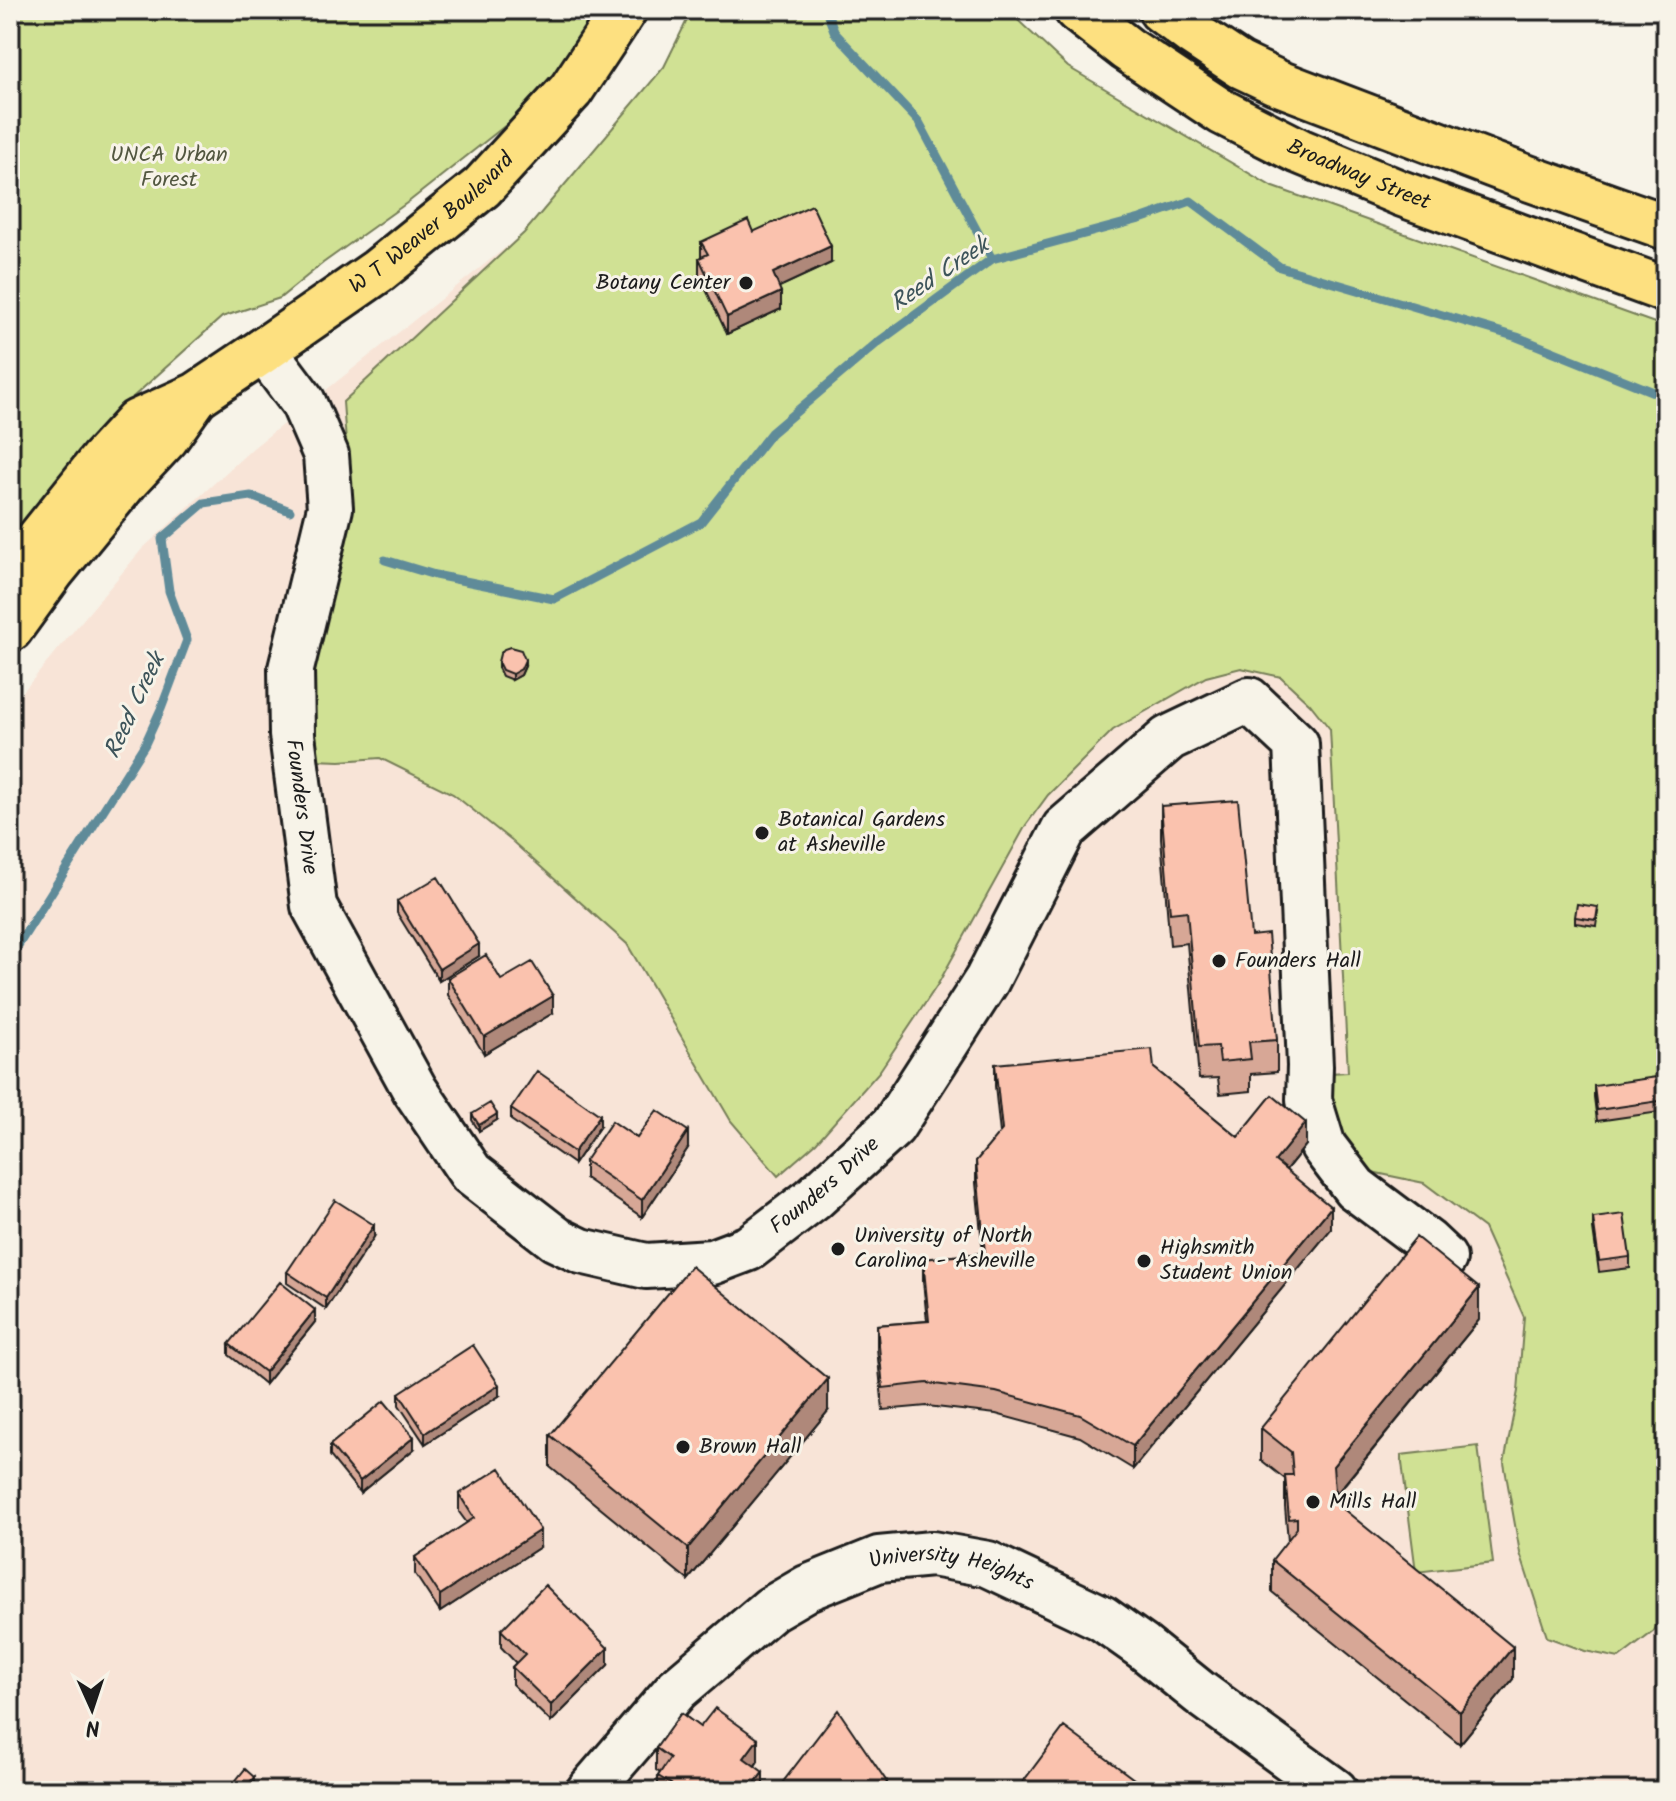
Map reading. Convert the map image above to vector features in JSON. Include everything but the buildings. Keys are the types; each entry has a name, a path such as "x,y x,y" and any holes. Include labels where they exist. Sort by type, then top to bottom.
{"main road":[{"name":"W T Weaver Boulevard","path":"10,575 101,461 137,422 197,395 264,350 378,271 482,187 571,90 624,10"},
{"name":"Broadway Street","path":"1077,10 1127,49 1222,112 1299,151 1400,193 1666,290"},
{"path":"1161,10 1240,65 1276,82 1666,227"},
{"name":"W T Weaver Boulevard","path":"10,629 52,571 166,438 197,395"}],"street":[{"name":"Founders Drive","path":"264,350 303,402 326,455 330,508 291,669 292,735 314,906 415,1090 471,1173 556,1239 581,1251 646,1266 712,1262 749,1248 813,1199 893,1126 987,980 1064,829 1169,738 1249,700 1296,744 1309,1100 1323,1146 1355,1188 1444,1258"},
{"name":"University Heights","path":"589,1791 677,1689 771,1609 807,1588 879,1559 932,1554 988,1564 1102,1618 1335,1791"}],"shaded area":[{"name":"University of North Carolina - Asheville","path":"692,10 1007,10 1068,67 1271,186 1666,327 1666,1791 10,1791 10,707 142,549 253,448 524,233 664,67"}],"green space":[{"name":"UNCA Urban Forest","path":"10,10 597,10 534,103 280,298 222,317 102,425 10,553"},
{"name":"Botanical Gardens at Asheville","path":"692,10 1007,10 1068,67 1271,186 1666,327 1666,1606 1654,1631 1619,1658 1585,1651 1547,1637 1520,1553 1504,1463 1518,1391 1524,1317 1484,1228 1424,1183 1367,1171 1328,1116 1329,1073 1348,1072 1330,729 1310,704 1281,677 1241,668 1206,677 1113,730 1048,795 1026,825 938,984 879,1072 816,1143 778,1176 731,1121 627,944 513,842 453,794 380,758 314,760 315,668 351,510 343,402 524,233 664,67"},
{"path":"1478,1446 1493,1563 1416,1572 1401,1455"}],"waterway":[{"path":"826,10 835,33 919,122 992,259"},
{"name":"Reed Creek","path":"385,560 435,575 554,599 701,522 771,433 877,343 992,259 1140,219 1191,201 1280,267 1517,337 1666,397"},
{"name":"Reed Creek","path":"10,958 145,744 187,640 169,591 162,539 204,503 251,496 290,511"}],"place":[{"name":"Botany Center","path":"746,283"},
{"name":"Botanical Gardens at Asheville","path":"762,833"},
{"name":"Founders Hall","path":"1219,961"},
{"name":"University of North Carolina - Asheville","path":"838,1249"},
{"name":"Highsmith Student Union","path":"1144,1261"},
{"name":"Brown Hall","path":"683,1447"},
{"name":"Mills Hall","path":"1313,1502"}]}
